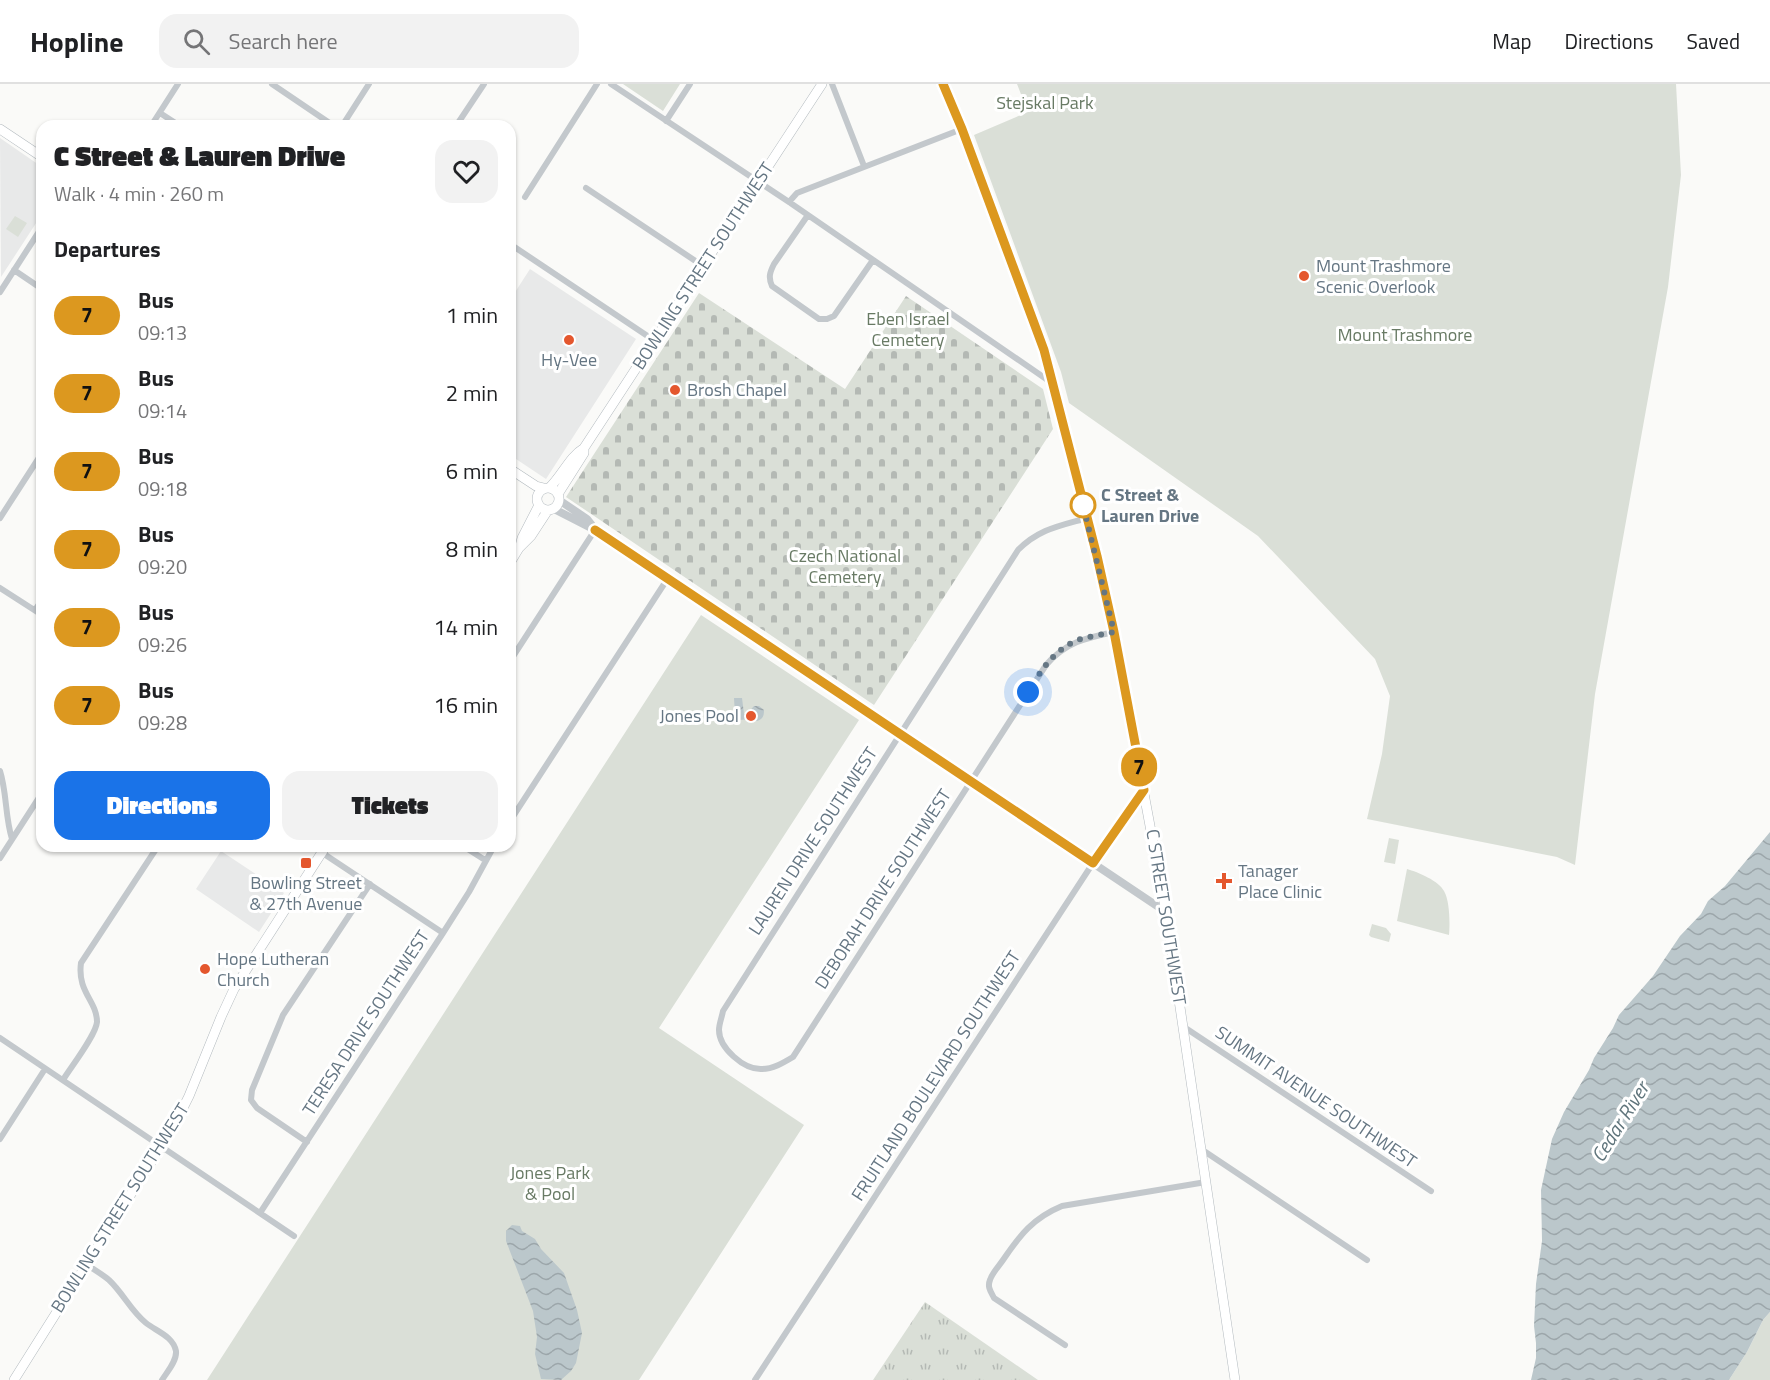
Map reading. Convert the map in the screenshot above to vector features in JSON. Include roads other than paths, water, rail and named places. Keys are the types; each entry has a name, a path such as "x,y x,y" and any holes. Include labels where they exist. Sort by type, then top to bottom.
{"main road":[{"name":"BOWLING STREET SOUTHWEST","path":"519,548 538,501 539,492 556,482 576,453 584,448 822,84"},
{"name":"C STREET SOUTHWEST","path":"943,84 1044,350 1114,632 1166,912 1235,1380"},
{"path":"0,129 36,154"},
{"name":"BOWLING STREET SOUTHWEST","path":"516,553 555,503 584,453 584,448"},
{"path":"516,473 536,486 554,489 555,503 542,509 538,501 516,481"},
{"name":"BOWLING STREET SOUTHWEST","path":"14,1380 161,1146 189,1096 234,989 322,852"}],"street":[{"path":"155,120 178,84"},
{"path":"272,84 325,120"},
{"path":"346,120 369,84"},
{"path":"460,120 484,84"},
{"path":"525,197 597,84"},
{"path":"611,84 789,202 1053,383"},
{"path":"666,121 690,84"},
{"path":"832,84 864,166"},
{"path":"160,113 171,120"},
{"path":"789,202 797,193 962,129"},
{"path":"586,188 703,266"},
{"path":"808,215 774,264 769,280 772,286 819,319 826,319 834,315 873,260"},
{"path":"0,292 36,236"},
{"path":"516,248 655,341"},
{"path":"14,270 36,285"},
{"path":"0,518 36,462"},
{"path":"555,503 1166,912"},
{"name":"LAUREN DRIVE SOUTHWEST","path":"741,1062 728,1051 718,1032 723,1011 1018,550 1043,531 1087,518"},
{"path":"516,652 595,530"},
{"path":"516,812 668,579"},
{"path":"0,588 35,610"},
{"name":"DEBORAH DRIVE SOUTHWEST","path":"741,1062 761,1070 778,1066 793,1057 1040,672 1051,658 1066,647 1081,639 1114,632"},
{"path":"0,771 12,839"},
{"name":"FRUITLAND BOULEVARD SOUTHWEST","path":"755,1380 1093,863 1144,790"},
{"path":"0,858 36,802"},
{"path":"63,1080 93,1034 97,1023 95,1013 82,985 81,963 154,852"},
{"path":"328,852 370,884 443,933"},
{"path":"472,852 485,860"},
{"name":"TERESA DRIVE SOUTHWEST","path":"260,1213 443,933 469,892 490,852"},
{"path":"307,1142 256,1108 251,1100 252,1090 283,1015 370,884"},
{"name":"SUMMIT AVENUE SOUTHWEST","path":"1184,1027 1431,1191"},
{"path":"0,1038 294,1236"},
{"path":"0,1139 45,1068"},
{"path":"1202,1149 1367,1260"},
{"path":"1065,1345 994,1298 989,1290 990,1280 1019,1236 1048,1211 1062,1206 1206,1182"},
{"path":"86,1264 110,1281 134,1312 167,1336 173,1344 176,1352 174,1359 162,1380"}],"water":[{"path":"734,698 742,698 744,714 747,714 754,706 759,706 764,710 763,717 757,721 751,719 728,721 727,716 735,715"},
{"name":"Cedar River","path":"1770,832 1770,1312 1763,1320 1747,1352 1729,1380 1531,1380 1536,1358 1534,1326 1536,1284 1542,1241 1541,1190 1552,1139 1564,1112 1619,1015 1653,976 1680,936 1701,914 1708,901 1725,886"},
{"path":"512,1225 520,1226 522,1231 535,1239 541,1249 564,1273 577,1310 582,1333 576,1363 561,1380 541,1379 535,1354 537,1337 533,1311 506,1241 506,1231"}],"place":[{"name":"Mount Trashmore Scenic Overlook","path":"1304,276"},
{"name":"Hy-Vee","path":"569,340"},
{"name":"Brosh Chapel","path":"675,390"},
{"name":"C Street & Lauren Drive","path":"1083,505"},
{"name":"Jones Pool","path":"751,716"},
{"name":"Bowling Street & 27th Avenue","path":"306,863"},
{"name":"Tanager Place Clinic","path":"1224,881"},
{"name":"Hope Lutheran Church","path":"205,969"}],"park label":[{"name":"Stejskal Park","path":"1045,103"},
{"name":"Eben Israel Cemetery","path":"908,329"},
{"name":"Mount Trashmore","path":"1405,335"},
{"name":"Czech National Cemetery","path":"845,566"},
{"name":"Jones Park & Pool","path":"550,1183"}]}
